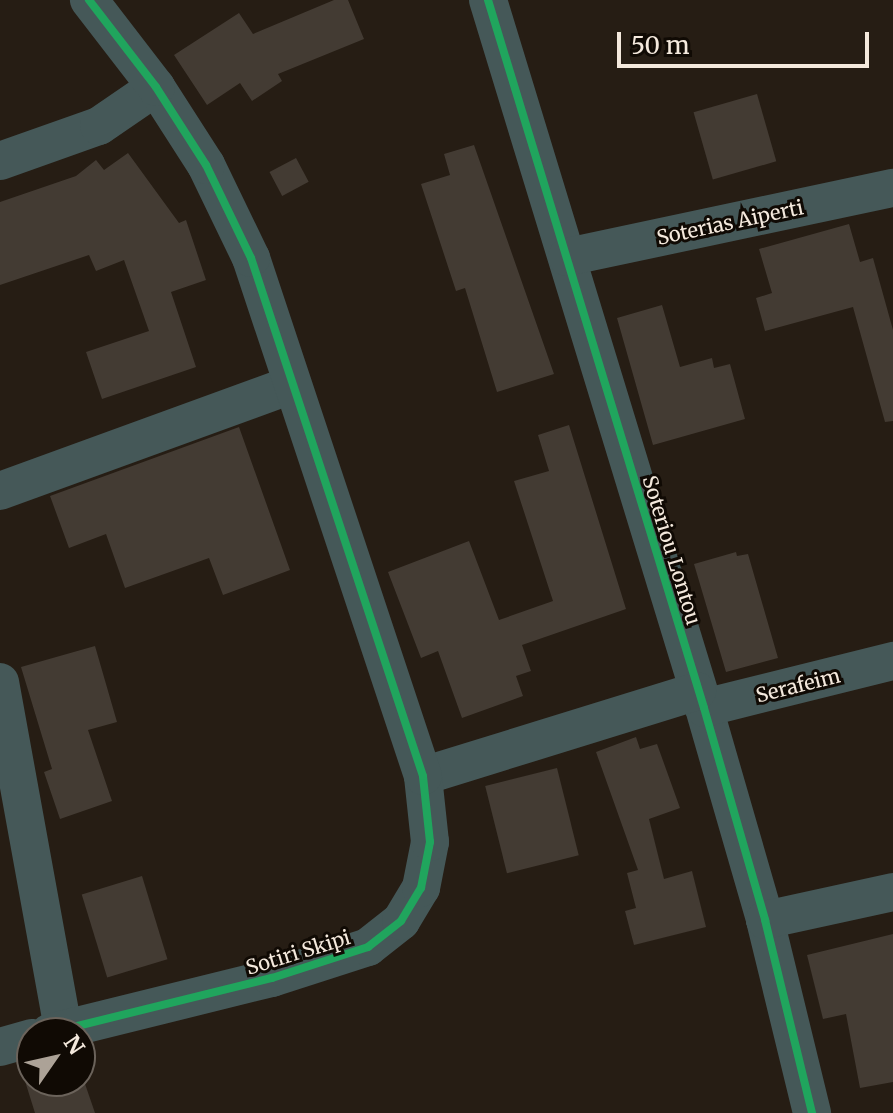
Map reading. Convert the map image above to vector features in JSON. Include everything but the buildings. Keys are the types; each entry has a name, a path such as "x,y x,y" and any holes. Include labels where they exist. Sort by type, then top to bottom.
{"street":[{"path":"0,491 291,385 251,258 206,165 156,87 89,0"},
{"name":"Soteriou Lontou","path":"488,0 765,920 812,1113"},
{"path":"0,161 99,126 156,87"},
{"name":"Soterias Aiperti","path":"567,257 893,188"},
{"name":"Sotiri Skipi","path":"96,1021 272,978 368,947 401,921 421,888 430,842 423,776 291,385"},
{"name":"Serafeim","path":"423,776 700,700 893,661"},
{"path":"0,682 46,1017"},
{"path":"765,920 893,892"}],"cycle path":[{"path":"89,0 156,87 206,165 251,258 423,776 430,842 421,888 401,921 368,947 272,978 96,1021"},
{"path":"488,0 704,708 765,920 812,1113"}]}
